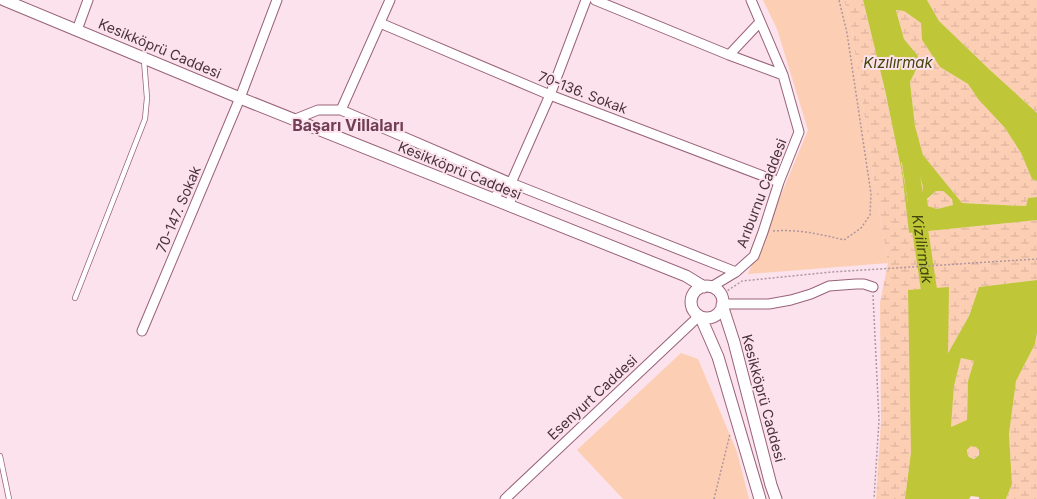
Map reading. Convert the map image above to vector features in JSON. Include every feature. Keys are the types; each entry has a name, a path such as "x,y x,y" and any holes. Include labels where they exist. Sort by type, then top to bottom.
{"street":[{"name":"Kesikköprü Caddesi","path":"4,0 294,120 686,276 707,287"},
{"path":"77,30 88,0"},
{"name":"70-147. Sokak","path":"142,331 240,98 277,0"},
{"path":"294,120 318,110 341,110 390,0"},
{"path":"494,200 510,183 550,95 586,0"},
{"path":"595,0 783,76"},
{"name":"Arıburnu Caddesi","path":"707,287 736,272 754,256 779,182 799,132 783,76 752,0"},
{"path":"729,55 760,22"},
{"name":"70-136. Sokak","path":"380,23 550,95 779,182"},
{"name":"Kesikköprü Caddesi","path":"341,110 510,183 736,272"},
{"path":"509,206 510,183"},
{"path":"722,301 769,304 812,294 829,286 864,284 873,287"},
{"path":"707,287 716,289 722,301 720,312 716,316 708,319 700,317 693,312 691,301 692,295 695,291 707,287"},
{"name":"Kesikköprü Caddesi","path":"722,301 776,499"},
{"path":"700,317 718,357 760,499"},
{"name":"Esenyurt Caddesi","path":"505,499 700,317"}],"lane":[{"path":"75,298 145,119 147,98 144,58"},
{"path":"0,456 9,499"}],"path":[{"path":"763,232 786,230 813,232 844,240 861,228 870,215 871,194 847,33 839,0"},
{"path":"722,301 742,281 832,272 1037,259"},
{"path":"873,287 879,420 874,499"},
{"path":"714,499 729,435 738,425"}],"green space":[{"path":"763,0 844,0 852,32 888,263 748,274 808,130 777,29"},
{"path":"844,0 863,0 885,90 902,173 909,233 1037,220 1037,280 979,287 969,316 947,354 911,452 905,499 876,499 881,421 880,303 888,263 852,32"},
{"path":"927,0 1037,0 1037,113 939,21"},
{"path":"896,9 904,11 921,23 922,40 940,67 968,84 978,99 1005,128 1021,153 1032,179 1037,181 1037,197 1028,198 1026,206 962,203 923,155 915,126 910,82 916,70 918,56 904,39"},
{"path":"912,150 923,187 920,204 908,203 901,162 905,163 901,155"},
{"path":"936,191 943,191 952,199 954,205 937,209 928,206 927,200"},
{"path":"1037,333 1037,499 1006,499 1012,484 1009,434 1016,381 1035,344"},
{"path":"681,353 698,359 737,452 749,499 623,499 577,450"},
{"path":"961,358 974,361 968,381 967,421 951,427 954,386"},
{"path":"971,446 975,446 979,452 975,458 971,458 967,454 967,450"}],"water":[{"name":"Kızılırmak","path":"863,0 927,0 939,21 1037,113 1037,181 1032,179 1021,153 1005,128 978,99 968,84 940,67 922,40 921,23 904,11 896,10 904,39 918,56 916,70 910,82 915,126 923,155 962,203 1026,206 1028,198 1037,197 1037,220 909,233 902,173 885,90","holes":["912,150 923,187 920,204 908,203 901,162 905,163 901,155","936,191 943,191 952,199 953,205 937,209 928,206 927,199"]},
{"path":"1037,280 1037,333 1035,344 1016,381 1009,434 1012,484 1006,499 979,499 979,497 971,496 969,499 905,499 911,452 908,290 949,287 948,353 969,316 979,287","holes":["961,358 974,361 968,381 967,420 951,427 954,386","971,446 976,447 979,450 979,455 974,459 969,457 967,453 967,450"]}],"waterway":[{"name":"Kizilirmak","path":"907,129 908,149 932,310"}],"district":[{"name":"Başarı Villaları","path":"348,125"}]}
